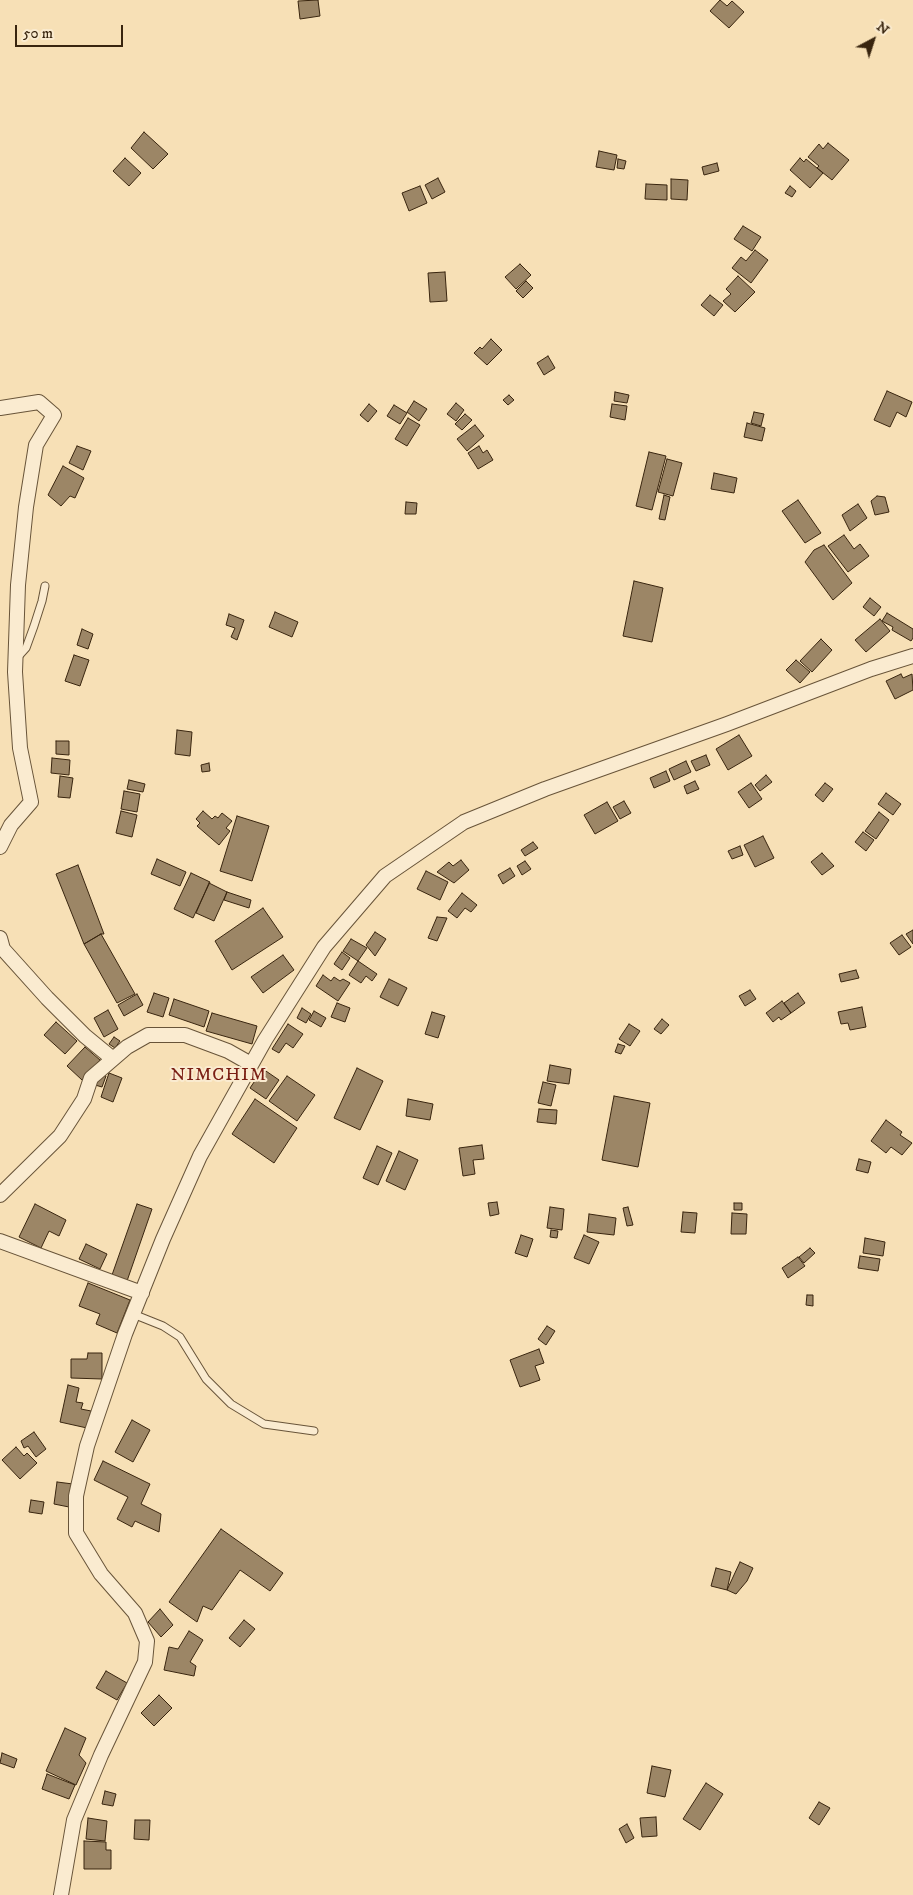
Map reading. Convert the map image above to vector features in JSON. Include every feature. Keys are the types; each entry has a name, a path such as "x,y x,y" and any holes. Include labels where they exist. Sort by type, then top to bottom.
{"street":[{"path":"0,408 39,402 54,415 36,445 26,507 18,585 15,660 20,748 31,802 11,825 0,847"},
{"path":"62,1895 74,1820 100,1755 145,1662 147,1641 135,1613 101,1574 76,1533 76,1496 87,1446 133,1314 200,1156 251,1064 324,947 385,876 464,822 545,789 727,724 871,668 913,656"},
{"path":"0,938 3,949 47,998 85,1036 113,1059"},
{"path":"0,1195 60,1136 84,1099 91,1078 127,1047 148,1035 184,1035 228,1051 251,1064"},
{"path":"0,1240 142,1293"}],"lane":[{"path":"15,660 26,648 42,601 45,586"},
{"path":"133,1314 163,1326 180,1337 206,1378 231,1404 264,1424 314,1431"}],"building":[{"path":"318,0 320,16 300,19 298,1"},
{"path":"720,0 727,6 732,1 744,12 729,28 710,11"},
{"path":"144,132 168,154 153,169 131,148"},
{"path":"828,143 849,160 832,180 817,168 819,166 808,157 819,144 823,149"},
{"path":"599,151 617,155 614,170 596,167"},
{"path":"125,158 141,173 129,186 113,171"},
{"path":"800,158 804,162 806,159 823,173 810,188 790,170"},
{"path":"618,159 626,161 624,169 617,168"},
{"path":"717,163 719,171 704,175 702,167"},
{"path":"438,178 445,192 432,199 425,185"},
{"path":"671,179 688,180 687,200 671,199"},
{"path":"646,184 667,185 667,200 645,199"},
{"path":"420,186 427,203 409,211 402,193"},
{"path":"790,186 796,191 792,197 785,193"},
{"path":"743,226 761,237 752,251 734,239"},
{"path":"755,250 768,260 751,283 732,268 741,257 746,261"},
{"path":"520,264 531,275 516,289 505,277"},
{"path":"445,272 447,301 430,302 428,273"},
{"path":"738,276 755,292 735,312 723,301 731,294 726,289"},
{"path":"526,281 533,288 523,298 516,291"},
{"path":"710,295 723,305 714,316 701,305"},
{"path":"491,339 502,350 487,365 474,353 480,347 482,349"},
{"path":"548,356 555,368 544,375 537,363"},
{"path":"887,391 912,402 906,417 897,412 890,427 874,420"},
{"path":"615,392 629,395 627,403 614,401"},
{"path":"509,395 514,400 508,405 503,400"},
{"path":"414,401 427,409 419,421 407,412"},
{"path":"456,403 464,410 456,421 447,414"},
{"path":"369,404 377,411 368,422 360,415"},
{"path":"612,404 627,406 625,420 610,417"},
{"path":"394,405 407,413 400,424 387,416"},
{"path":"754,412 764,414 761,426 751,423"},
{"path":"465,414 472,420 462,430 455,424"},
{"path":"408,418 420,425 407,446 395,439"},
{"path":"747,423 765,428 762,441 744,437"},
{"path":"475,425 484,436 467,451 457,439"},
{"path":"77,446 91,451 83,470 69,463"},
{"path":"479,446 483,453 487,450 493,460 478,469 468,453"},
{"path":"649,452 666,456 652,510 636,506"},
{"path":"667,459 682,463 673,496 658,492"},
{"path":"63,466 84,478 75,498 70,496 61,506 48,495"},
{"path":"714,473 737,478 734,493 711,489"},
{"path":"664,495 670,497 665,520 659,519"},
{"path":"877,496 885,497 889,512 875,515 871,501"},
{"path":"798,500 821,533 805,543 782,511"},
{"path":"406,502 417,503 416,514 405,514"},
{"path":"858,504 867,518 850,531 842,515"},
{"path":"844,535 854,549 860,544 869,556 848,572 828,546"},
{"path":"824,545 852,583 833,600 805,562 814,550"},
{"path":"634,581 663,588 652,642 623,636"},
{"path":"870,598 881,607 874,616 863,607"},
{"path":"275,612 298,622 292,637 269,627"},
{"path":"887,613 913,629 911,641 892,630 893,627 882,621"},
{"path":"229,614 244,620 237,640 231,637 235,628 226,625"},
{"path":"880,619 890,631 866,652 855,640"},
{"path":"82,629 93,634 88,649 77,645"},
{"path":"821,639 832,650 812,672 800,661"},
{"path":"74,655 89,660 80,686 65,681"},
{"path":"796,660 810,672 800,683 786,670"},
{"path":"901,674 903,678 912,674 913,690 895,699 886,681"},
{"path":"177,730 192,732 190,756 175,754"},
{"path":"739,735 752,756 728,770 716,749"},
{"path":"56,741 69,741 69,755 56,754"},
{"path":"706,755 710,765 696,771 691,761"},
{"path":"52,758 70,760 69,775 51,773"},
{"path":"686,761 691,772 674,780 669,769"},
{"path":"209,763 210,771 202,772 201,765"},
{"path":"666,771 670,781 654,788 650,778"},
{"path":"766,775 772,782 760,791 755,785"},
{"path":"60,776 73,778 70,798 58,797"},
{"path":"129,780 145,784 143,792 127,789"},
{"path":"695,781 699,789 687,794 684,786"},
{"path":"751,783 762,799 749,808 738,792"},
{"path":"825,783 833,789 823,802 815,795"},
{"path":"124,791 140,794 137,812 121,809"},
{"path":"886,793 901,804 893,815 878,804"},
{"path":"624,801 631,813 620,819 613,807"},
{"path":"607,802 618,821 595,834 584,815"},
{"path":"121,811 137,815 132,837 116,833"},
{"path":"203,811 212,819 215,816 218,818 222,813 232,821 226,828 230,831 219,845 197,826 200,823 196,819"},
{"path":"879,812 889,820 876,839 865,831"},
{"path":"237,816 269,826 252,881 220,871"},
{"path":"863,832 874,840 866,851 855,842"},
{"path":"763,836 774,858 755,867 744,845"},
{"path":"533,842 538,848 525,856 521,850"},
{"path":"740,846 743,855 732,859 728,851"},
{"path":"822,853 834,866 822,875 811,862"},
{"path":"157,859 186,872 180,886 151,874"},
{"path":"461,860 469,870 454,883 437,872 449,862 453,866"},
{"path":"525,861 531,869 522,875 517,866"},
{"path":"78,865 104,934 84,944 56,874"},
{"path":"510,868 515,876 503,884 498,875"},
{"path":"426,871 448,882 440,900 417,889"},
{"path":"191,873 210,882 193,918 174,909"},
{"path":"209,883 227,892 214,921 196,913"},
{"path":"227,892 251,900 249,908 224,900"},
{"path":"462,893 477,905 471,912 465,908 457,918 448,911"},
{"path":"263,908 283,937 232,970 215,941"},
{"path":"437,917 447,918 437,941 428,938"},
{"path":"913,930 913,944 906,934"},
{"path":"375,932 386,939 375,956 366,945"},
{"path":"101,934 135,994 117,1003 84,944"},
{"path":"902,935 911,947 899,955 890,943"},
{"path":"351,939 367,948 358,961 343,951"},
{"path":"342,952 350,958 342,970 334,964"},
{"path":"283,955 294,970 263,993 251,977"},
{"path":"358,961 377,974 372,981 366,976 361,983 349,975"},
{"path":"856,970 859,978 841,982 839,974"},
{"path":"323,975 331,981 334,977 340,981 343,979 350,983 338,1001 316,986"},
{"path":"389,979 407,988 398,1006 380,997"},
{"path":"750,990 756,999 745,1006 739,996"},
{"path":"154,993 169,998 163,1017 147,1012"},
{"path":"798,993 805,1003 791,1013 784,1003"},
{"path":"137,994 143,1005 124,1016 118,1005"},
{"path":"174,999 209,1011 204,1027 169,1015"},
{"path":"782,1001 791,1013 781,1020 779,1017 773,1022 766,1013"},
{"path":"337,1003 350,1008 345,1022 331,1017"},
{"path":"862,1007 866,1027 850,1030 848,1023 841,1024 838,1012"},
{"path":"302,1008 311,1014 306,1023 297,1018"},
{"path":"108,1010 118,1029 104,1037 94,1018"},
{"path":"314,1011 326,1018 321,1027 309,1020"},
{"path":"432,1012 445,1016 438,1038 425,1034"},
{"path":"212,1013 257,1026 252,1044 206,1031"},
{"path":"662,1019 669,1025 661,1034 654,1029"},
{"path":"56,1022 77,1041 65,1054 44,1035"},
{"path":"288,1024 303,1034 293,1048 286,1043 279,1053 272,1049"},
{"path":"629,1024 640,1031 630,1046 619,1039"},
{"path":"114,1037 120,1041 115,1048 109,1044"},
{"path":"618,1044 625,1046 621,1054 615,1052"},
{"path":"85,1047 100,1060 82,1080 67,1066"},
{"path":"550,1065 571,1069 569,1084 547,1081"},
{"path":"357,1068 383,1081 360,1130 334,1118"},
{"path":"263,1069 279,1080 266,1099 250,1088"},
{"path":"99,1073 106,1076 102,1087 95,1085"},
{"path":"109,1073 122,1078 113,1102 101,1097"},
{"path":"287,1076 315,1095 297,1121 269,1101"},
{"path":"543,1082 556,1085 551,1106 538,1103"},
{"path":"614,1096 650,1103 638,1167 602,1160"},
{"path":"255,1099 297,1128 274,1163 232,1134"},
{"path":"408,1099 433,1104 430,1120 406,1116"},
{"path":"539,1109 557,1110 556,1124 537,1122"},
{"path":"886,1120 902,1132 900,1135 912,1143 902,1155 891,1147 886,1153 871,1141"},
{"path":"482,1145 484,1159 473,1160 475,1174 463,1176 459,1148"},
{"path":"377,1146 392,1153 378,1185 363,1178"},
{"path":"399,1151 418,1160 405,1190 386,1181"},
{"path":"859,1159 871,1162 868,1173 856,1170"},
{"path":"497,1202 499,1214 490,1216 488,1203"},
{"path":"734,1203 742,1203 742,1210 734,1210"},
{"path":"35,1204 66,1220 59,1236 49,1231 41,1248 19,1237"},
{"path":"137,1204 152,1209 127,1281 112,1275"},
{"path":"550,1207 564,1209 562,1230 547,1228"},
{"path":"628,1207 633,1225 627,1226 623,1208"},
{"path":"683,1212 697,1213 695,1233 681,1232"},
{"path":"732,1213 747,1214 746,1234 731,1234"},
{"path":"589,1214 616,1218 614,1235 587,1232"},
{"path":"551,1230 558,1231 557,1238 550,1237"},
{"path":"521,1235 533,1239 527,1257 515,1253"},
{"path":"584,1235 599,1242 589,1264 574,1258"},
{"path":"865,1238 885,1242 883,1256 863,1253"},
{"path":"86,1244 107,1254 100,1269 79,1259"},
{"path":"810,1248 815,1253 804,1263 799,1257"},
{"path":"860,1256 880,1259 878,1271 858,1268"},
{"path":"798,1257 805,1266 788,1278 782,1268"},
{"path":"88,1283 130,1300 117,1333 96,1324 100,1314 79,1306"},
{"path":"807,1295 813,1295 813,1306 806,1305"},
{"path":"547,1326 555,1331 546,1345 538,1339"},
{"path":"539,1349 544,1363 535,1366 540,1380 520,1387 510,1360"},
{"path":"88,1353 102,1353 102,1379 71,1378 71,1359 87,1359"},
{"path":"68,1385 79,1388 76,1402 83,1403 81,1409 91,1411 87,1428 60,1422"},
{"path":"132,1420 150,1430 133,1462 115,1452"},
{"path":"34,1432 46,1449 36,1457 28,1446 24,1448 21,1441"},
{"path":"16,1447 24,1456 27,1453 37,1463 20,1479 2,1460"},
{"path":"103,1461 150,1484 141,1504 161,1514 159,1532 135,1521 132,1527 117,1519 128,1497 94,1480"},
{"path":"57,1482 73,1484 69,1507 54,1504"},
{"path":"31,1500 44,1502 42,1514 29,1512"},
{"path":"221,1529 283,1573 270,1591 240,1570 212,1610 203,1606 197,1622 169,1602"},
{"path":"740,1562 753,1568 747,1581 736,1594 727,1590"},
{"path":"716,1568 731,1572 727,1590 711,1586"},
{"path":"160,1609 173,1625 161,1637 148,1622"},
{"path":"244,1620 255,1629 240,1647 229,1638"},
{"path":"189,1631 203,1640 190,1662 196,1666 194,1676 164,1670 169,1647 178,1649"},
{"path":"106,1671 127,1683 117,1700 96,1688"},
{"path":"159,1695 172,1708 154,1726 141,1713"},
{"path":"65,1728 86,1738 79,1755 86,1763 76,1785 46,1771"},
{"path":"2,1753 17,1759 14,1768 0,1763"},
{"path":"652,1766 671,1770 665,1797 647,1793"},
{"path":"47,1774 75,1785 69,1799 42,1789"},
{"path":"706,1783 723,1794 700,1830 683,1819"},
{"path":"105,1791 116,1794 113,1806 102,1804"},
{"path":"819,1802 830,1808 819,1825 809,1818"},
{"path":"656,1817 657,1836 642,1837 640,1818"},
{"path":"88,1818 107,1821 105,1841 86,1839"},
{"path":"135,1820 150,1820 149,1840 134,1839"},
{"path":"627,1824 634,1838 626,1843 619,1829"},
{"path":"84,1841 106,1842 106,1850 111,1850 111,1869 84,1869"}],"district":[{"name":"NIMCHIM","path":"219,1076"}]}
